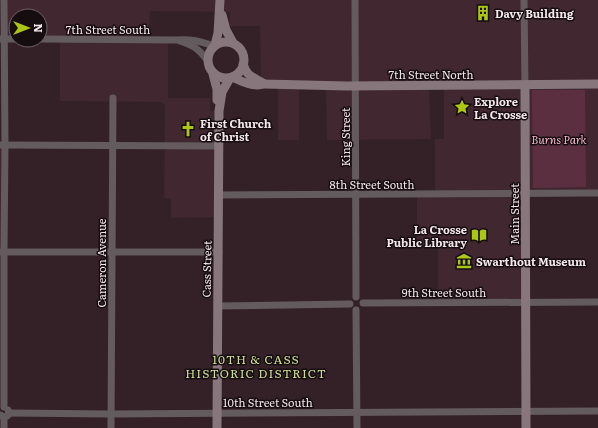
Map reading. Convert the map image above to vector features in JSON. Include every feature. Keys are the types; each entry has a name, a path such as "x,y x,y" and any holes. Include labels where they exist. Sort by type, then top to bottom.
{"street":[{"path":"4,0 2,39 4,428"},
{"name":"King Street","path":"355,0 356,297"},
{"name":"Main Street","path":"524,0 526,428"},
{"path":"220,2 226,30 233,44"},
{"path":"215,46 218,34 220,2"},
{"name":"7th Street South","path":"48,39 194,40 215,46"},
{"name":"7th Street South","path":"176,40 196,48 208,60"},
{"path":"223,42 233,44 238,47 244,57 243,64 238,73 231,78 221,78 214,74 209,68 209,52 215,46 223,42"},
{"path":"243,64 245,71 248,74 264,84"},
{"name":"Cass Street","path":"214,74 219,111 220,146 217,428"},
{"name":"7th Street North","path":"231,78 258,86 264,84 355,86 598,84"},
{"name":"Cass Street","path":"219,111 222,92 231,78"},
{"name":"Cameron Avenue","path":"110,428 113,98"},
{"path":"3,145 220,146"},
{"name":"8th Street South","path":"219,195 598,193"},
{"path":"2,252 218,252"},
{"path":"350,304 351,300 356,297 361,300 363,303 360,309 356,310"},
{"name":"9th Street South","path":"363,303 598,302"},
{"path":"218,306 350,304"},
{"path":"350,304 351,308 356,310"},
{"path":"356,310 357,428"},
{"name":"10th Street South","path":"3,412 111,414 598,411"}],"shaded area":[{"path":"4,0 598,0 598,194 526,194 526,303 438,303 438,248 417,248 417,194 435,194 435,139 444,139 444,86 429,86 431,139 327,140 326,87 299,86 299,140 278,140 278,80 261,79 260,26 230,26 230,12 150,11 149,37 168,37 168,98 210,98 210,111 219,111 219,217 171,218 171,199 164,198 165,105 162,102 60,101 60,40 48,39 48,8 8,8 8,39 5,39"},
{"path":"0,145 5,145 4,252 0,252"}],"green space":[{"name":"Burns Park","path":"532,90 585,90 586,187 533,188"}],"place":[{"name":"Davy Building","path":"483,13"},
{"name":"Explore La Crosse","path":"462,107"},
{"name":"First Church of Christ","path":"188,129"},
{"name":"La Crosse Public Library","path":"479,235"},
{"name":"Swarthout Museum","path":"464,261"}],"district":[{"name":"10TH & CASS HISTORIC DISTRICT","path":"256,366"}]}
